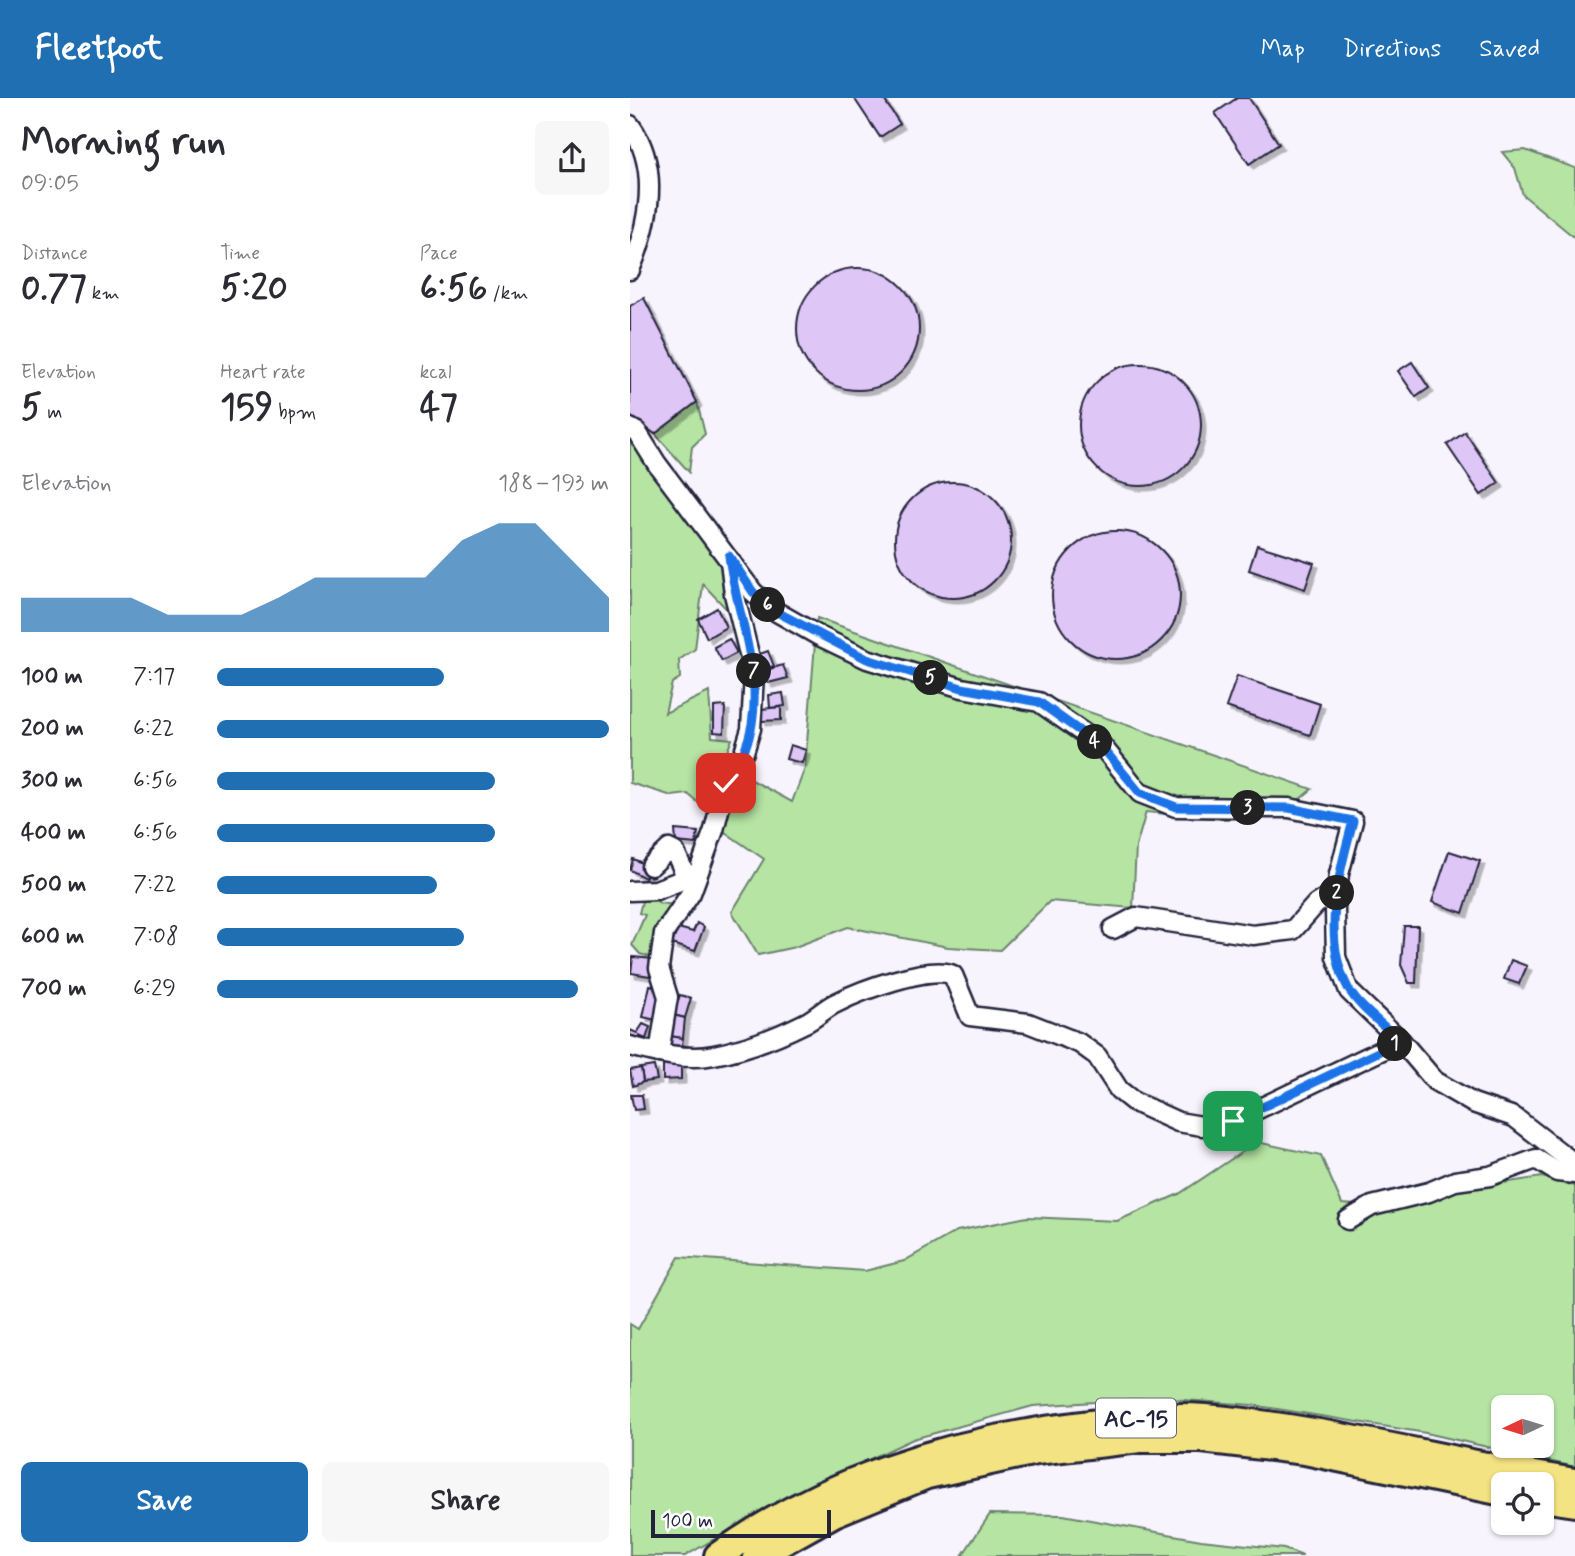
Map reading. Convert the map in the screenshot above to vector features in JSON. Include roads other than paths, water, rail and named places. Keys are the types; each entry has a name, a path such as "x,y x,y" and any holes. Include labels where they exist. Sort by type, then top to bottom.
{"highway":[{"name":"AC-15","path":"718,1556 825,1494 920,1456 1032,1431 1139,1418 1203,1418 1309,1431 1484,1468 1575,1482"},
{"name":"AC-15","path":"757,1556 834,1513 927,1475 1036,1451 1140,1439 1202,1439 1305,1451 1491,1490"},
{"path":"1554,1500 1575,1503"}],"street":[{"path":"630,125 648,159 650,187 639,248 630,270"},
{"path":"630,428 637,432 657,464 729,556 753,592 775,611 867,659 962,688 1039,702 1102,747 1140,793 1176,807 1289,808 1353,821 1337,891 1336,957 1349,991 1401,1041 1435,1081 1473,1103 1514,1117 1575,1164"},
{"path":"659,1053 668,997 659,968 659,950 664,933 691,893 692,878 714,830 726,783 744,752 751,729 754,674 734,594 729,556"},
{"path":"651,866 669,849 675,852 692,878"},
{"path":"630,891 656,890 692,878"},
{"path":"1113,929 1136,917 1253,935 1293,930 1316,904 1337,891"},
{"path":"630,1046 684,1057 715,1055 795,1028 836,1003 865,992 930,971 946,971 953,975 961,1002 970,1016 1028,1023 1079,1043 1097,1056 1119,1090 1134,1102 1178,1122 1202,1126 1233,1121 1401,1041"},
{"path":"1348,1220 1372,1206 1429,1192 1455,1181 1490,1176 1536,1159 1557,1172 1575,1174"}]}
